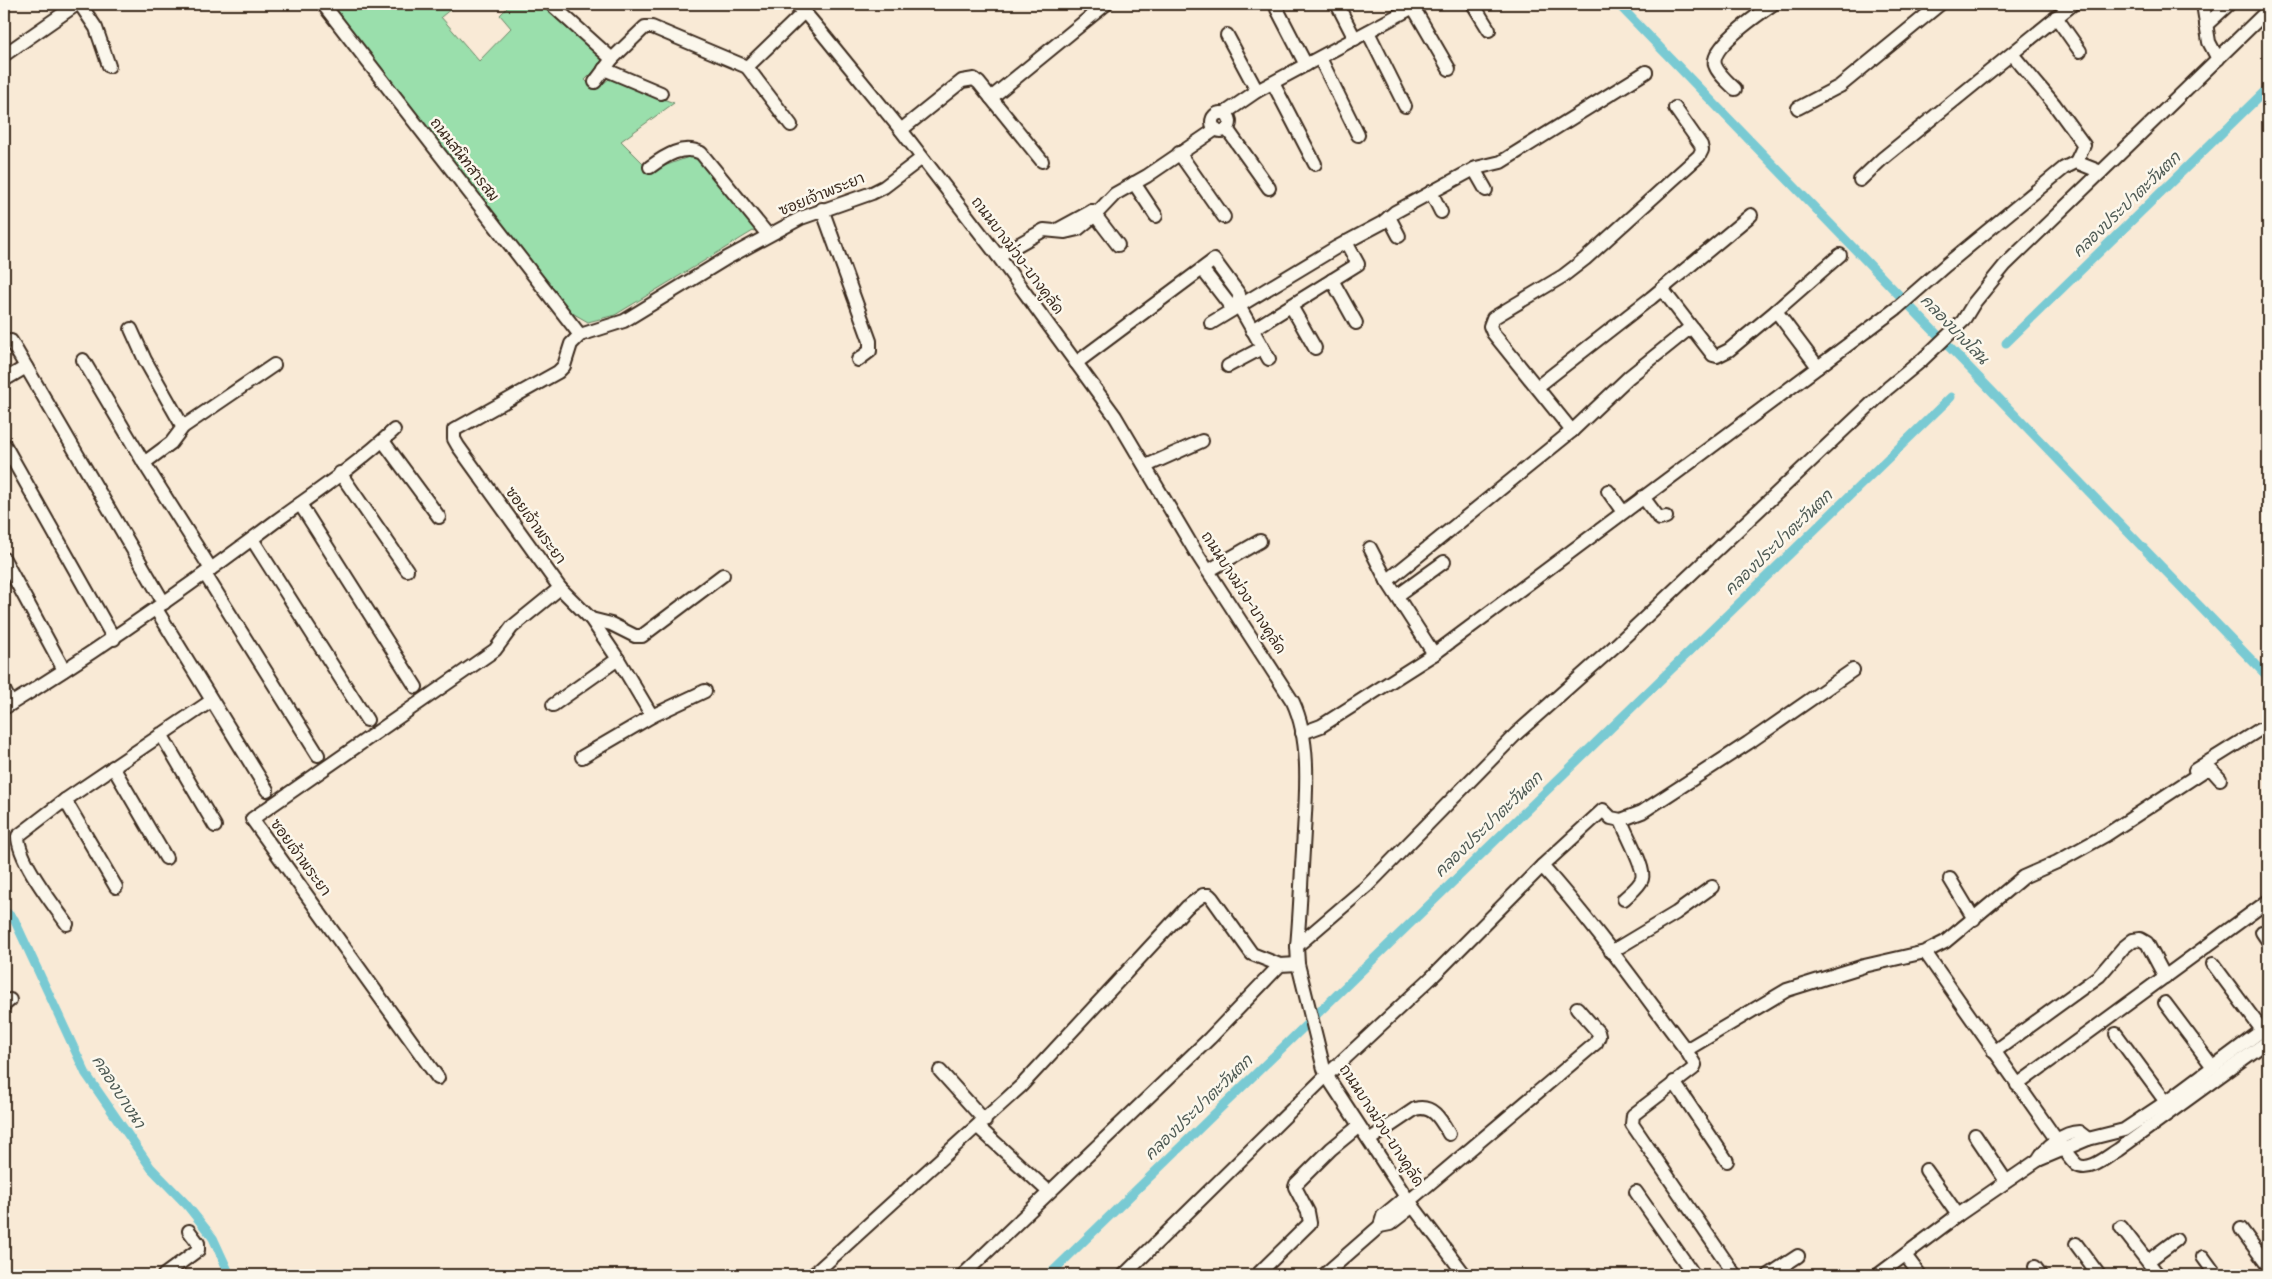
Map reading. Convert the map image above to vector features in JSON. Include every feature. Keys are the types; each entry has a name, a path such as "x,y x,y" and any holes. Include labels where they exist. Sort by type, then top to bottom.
{"street":[{"path":"4,55 78,4 96,28 108,66"},
{"name":"ถนนสนิทสารสม","path":"323,4 580,336"},
{"path":"551,4 608,64 661,93"},
{"path":"991,98 1106,4"},
{"path":"1337,4 1355,39"},
{"path":"1473,4 1490,30"},
{"path":"1735,89 1714,63 1717,51 1773,4"},
{"path":"1798,108 1840,86 1940,4"},
{"path":"1860,180 1882,159 2073,4"},
{"path":"2203,4 2209,42 2218,58"},
{"path":"2206,25 2229,4"},
{"path":"747,68 798,6"},
{"name":"ถนนบางม่วง-บางคูลัด","path":"798,6 901,130 998,256 1115,416 1208,571 1293,702 1298,713 1302,733 1306,780 1297,946 1299,970 1326,1072 1409,1201 1465,1275"},
{"path":"998,256 1044,230 1065,232 1078,229 1115,194 1222,129 1230,121 1225,114 1258,91 1368,32 1411,6 1449,70"},
{"path":"1277,9 1306,65"},
{"path":"1297,946 1367,886 1516,734 1622,639 1888,388 1931,352 1963,321 1974,303 2005,265 2268,10"},
{"path":"2056,17 2080,51"},
{"path":"595,82 608,64 645,27 652,27 747,68 791,125"},
{"path":"1368,32 1405,106"},
{"path":"1227,35 1258,91"},
{"path":"1302,733 1321,726 1434,654 1897,308 2042,184 2076,162 2084,145 2054,104 2012,54"},
{"path":"1320,58 1358,135"},
{"path":"1212,323 1431,192 1474,169 1501,162 1646,72"},
{"path":"901,130 962,81 974,79 1042,162"},
{"path":"1273,83 1315,164"},
{"path":"1572,430 1491,329 1491,322 1504,311 1563,276 1585,259 1699,156 1702,150 1701,145 1675,108"},
{"path":"1222,129 1269,188"},
{"path":"650,167 677,151 688,150 701,153 768,235"},
{"path":"1180,154 1224,217"},
{"name":"ซอยเจ้าพระยา","path":"438,1078 252,819 496,650 512,627 560,588 458,446 454,434 457,427 558,372 564,366 570,344 580,336 624,321 768,235 822,209 872,193 922,158"},
{"path":"2076,162 2101,172"},
{"path":"1474,169 1486,190"},
{"path":"1134,183 1156,216"},
{"path":"1431,192 1441,212"},
{"path":"822,209 870,341 870,351 858,360"},
{"path":"1095,211 1118,245"},
{"path":"1537,387 1662,289 1751,215"},
{"path":"1389,217 1399,236"},
{"path":"1252,330 1358,264 1346,242"},
{"path":"1662,289 1713,354 1717,356 1729,350 1840,255"},
{"path":"1076,363 1214,260 1239,294 1239,306 1265,354 1228,366"},
{"path":"1202,269 1229,304 1239,306"},
{"path":"1332,280 1356,323"},
{"path":"1291,306 1315,348"},
{"path":"1776,311 1818,367"},
{"path":"1387,581 1572,430 1630,377 1691,327"},
{"path":"131,329 183,427"},
{"path":"12,341 211,701 267,790"},
{"path":"83,360 318,755"},
{"path":"144,462 171,443 183,427 274,365"},
{"path":"4,380 26,367"},
{"path":"4,690 7,706 114,639 300,504 394,430"},
{"path":"382,440 439,517"},
{"path":"1146,466 1202,441"},
{"path":"4,444 114,639"},
{"path":"340,473 407,570"},
{"path":"1608,491 1623,512"},
{"path":"1643,497 1660,519 1666,517"},
{"path":"300,504 416,687"},
{"path":"252,539 368,720"},
{"path":"1208,571 1260,541"},
{"path":"1370,548 1387,581 1434,654"},
{"path":"4,559 64,670"},
{"path":"1397,596 1444,562"},
{"path":"591,619 611,624 635,636 642,636 723,575"},
{"path":"560,588 591,619 618,659 652,716"},
{"path":"553,705 618,659"},
{"path":"1124,1275 1326,1072 1431,978 1542,866 1604,810 1611,818 1621,820 1642,812 1852,670"},
{"path":"582,757 652,716 705,691"},
{"path":"67,924 36,880 18,840 21,833 65,800 211,701"},
{"path":"1686,1050 1788,990 1864,966 1925,952 1945,942 2037,864 2056,857 2111,827 2151,798 2259,730"},
{"path":"161,734 215,826"},
{"path":"113,767 166,858"},
{"path":"2023,876 2057,862 2106,835 2205,770 2212,770 2220,779"},
{"path":"65,800 116,887"},
{"path":"1621,820 1627,838 1643,869 1640,883 1624,899"},
{"path":"1542,866 1560,886 1686,1050 1694,1067 1633,1115 1632,1124 1735,1275"},
{"path":"1950,879 1974,919"},
{"path":"1611,952 1712,888"},
{"path":"813,1275 1021,1086 1187,907 1203,895 1209,895 1212,898 1252,954 1299,970"},
{"path":"2017,1085 2268,901"},
{"path":"1994,1052 2099,976 2123,948 2133,940 2140,939 2147,943 2165,977"},
{"path":"1925,952 2017,1085 2060,1145 2077,1165 2087,1167 2093,1165 2183,1104 2266,1032"},
{"path":"2213,964 2266,1032"},
{"path":"963,1275 1210,1038 1280,965"},
{"path":"2165,1003 2214,1067"},
{"path":"1324,1275 1380,1226 1383,1216 1409,1201 1596,1043 1599,1039 1598,1032 1577,1008"},
{"path":"1878,1275 1958,1215 2060,1145 2075,1132 2088,1139 2124,1130 2266,1032"},
{"path":"2116,1034 2166,1102"},
{"path":"940,1071 981,1124 1049,1192"},
{"path":"1674,1082 1727,1161"},
{"path":"1369,1140 1415,1110 1423,1107 1433,1111 1449,1134"},
{"path":"1257,1275 1310,1223 1308,1212 1295,1187 1296,1184 1331,1149 1359,1126"},
{"path":"1974,1135 2006,1181"},
{"path":"1926,1170 1958,1215"},
{"path":"1636,1192 1694,1275"},
{"path":"2121,1227 2158,1275"},
{"path":"2241,1229 2268,1266"},
{"path":"164,1275 198,1250 198,1243 189,1231"},
{"path":"2148,1261 2176,1240"},
{"path":"2076,1244 2100,1275"},
{"path":"1905,1255 1920,1275"},
{"path":"1769,1275 1798,1256"},
{"path":"2203,1257 2216,1275"},
{"path":"2264,1275 2268,1272"}],"green space":[{"path":"329,4 457,4 441,17 479,61 511,28 500,15 511,4 544,4 605,60 585,80 595,90 609,79 674,103 621,141 651,171 694,155 758,228 615,315 588,322 567,310"}],"waterway":[{"name":"คลองบางโสน","path":"1618,4 2268,677"},
{"name":"คลองประปาตะวันตก","path":"2006,343 2268,88"},
{"name":"คลองประปาตะวันตก","path":"1049,1275 1951,397"},
{"name":"คลองบางนา","path":"4,910 14,919 86,1074 151,1168 186,1204 213,1238 230,1275"}]}
